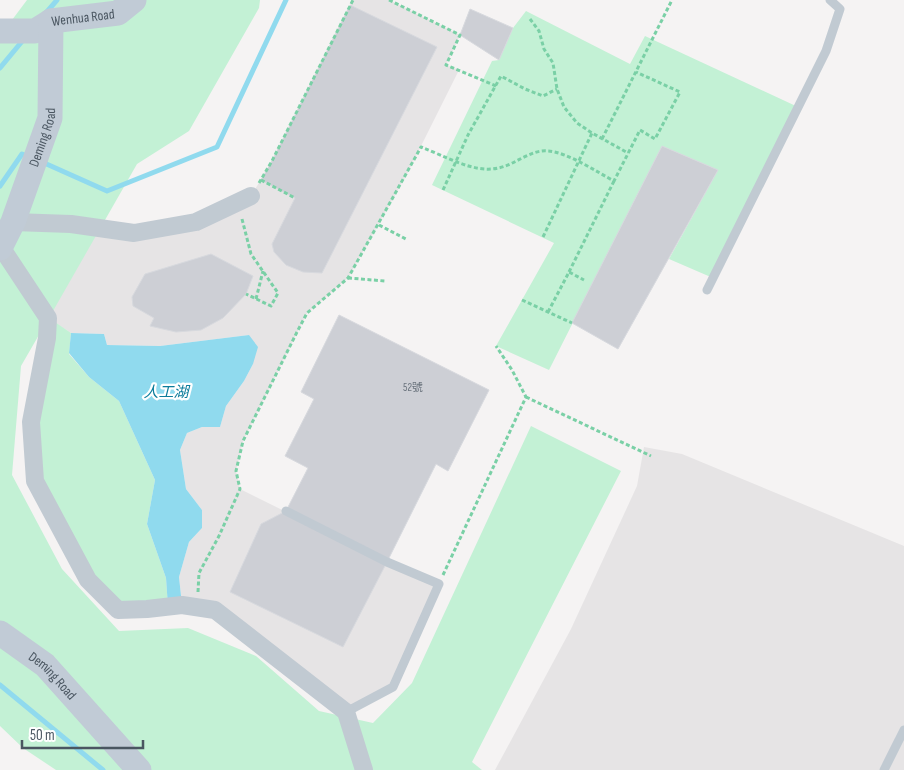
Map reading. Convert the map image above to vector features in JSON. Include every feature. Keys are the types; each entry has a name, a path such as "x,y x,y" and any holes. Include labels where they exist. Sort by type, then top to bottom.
{"street":[{"name":"Wenhua Road","path":"0,31 35,31 51,20 118,13 134,0"},
{"name":"Deming Road","path":"0,247 13,222 50,118 51,20"},
{"path":"13,222 72,224 134,233 196,222 251,196"},
{"path":"0,247 48,318 47,338 31,422 36,481 88,580 118,610 182,605 215,610 346,712 364,770"},
{"name":"Deming Road","path":"0,633 45,665 139,770"}],"lane":[{"path":"707,290 826,51 840,10 830,0"},
{"path":"286,511 387,562 439,584 393,688 346,712"},
{"path":"884,770 904,730"}],"path":[{"path":"246,294 271,306 278,293 251,254 240,213 272,161 353,0"},
{"path":"389,0 460,35 446,65 496,86"},
{"path":"602,139 672,0"},
{"path":"530,19 539,32 544,49 552,63 557,88 564,107 577,123 602,139 628,152"},
{"path":"548,312 640,130 655,139 680,92 636,72"},
{"path":"443,190 501,76 543,96 557,88"},
{"path":"543,237 592,133"},
{"path":"199,608 197,587 199,573 219,536 240,489 236,471 243,440 307,313 348,278 421,147 444,155 456,162 484,169 498,169 533,154 547,151 565,155 614,181"},
{"path":"261,180 295,198"},
{"path":"379,224 406,238"},
{"path":"256,299 263,271"},
{"path":"569,272 584,280"},
{"path":"348,278 385,281"},
{"path":"522,300 572,323"},
{"path":"496,346 512,370 526,397 651,456"},
{"path":"439,584 526,397"}],"shaded area":[{"path":"353,0 389,0 460,35 446,65 459,70 407,174 348,278 307,313 243,441 236,471 240,489 387,562 439,584 393,687 346,712 215,610 182,605 179,577 189,542 202,528 202,510 186,489 180,450 187,433 202,427 220,427 226,406 244,381 253,364 249,335 160,346 107,345 104,334 71,333 48,318 13,222 134,233 251,196 272,161"},
{"path":"644,447 682,454 904,546 904,770 495,770 571,629 637,486"}],"green space":[{"path":"27,0 260,0 259,8 189,131 137,164 49,318 71,333 69,354 89,377 119,401 155,480 147,524 166,578 168,607 118,610 88,580 35,481 47,321 21,366 12,475 62,569 119,631 188,628 256,656 319,711 373,723 412,683 531,426 621,471 472,762 482,770 56,770 23,748 0,726 0,36"},
{"path":"526,11 630,64 645,36 798,107 713,278 669,259 718,170 662,146 549,370 496,346 554,243 432,185 492,61 499,60 513,28"}],"water":[{"name":"人工湖","path":"71,333 104,334 107,345 160,346 249,335 258,347 253,364 244,381 226,406 220,427 202,427 187,433 180,450 186,489 202,510 202,528 189,542 179,577 182,605 168,607 166,578 147,524 155,480 119,401 89,377 69,353"}],"building":[{"path":"350,5 437,47 322,273 303,272 286,265 274,252 272,244 295,198 261,180"},
{"path":"470,9 513,28 499,60 460,35"},
{"path":"662,146 718,170 618,349 572,323"},
{"path":"211,254 253,276 246,294 223,318 201,330 176,332 150,326 154,318 133,306 132,297 145,274"},
{"path":"339,315 489,390 448,471 436,464 387,562 286,511 308,468 285,456 314,399 301,392"},
{"path":"286,511 387,562 343,647 230,592 261,524"}],"waterway":[{"path":"45,14 57,0"},
{"path":"42,162 107,191 217,147 286,0"},
{"path":"0,68 24,39"},
{"path":"0,186 22,154 30,157"},
{"path":"0,685 103,770"}]}
